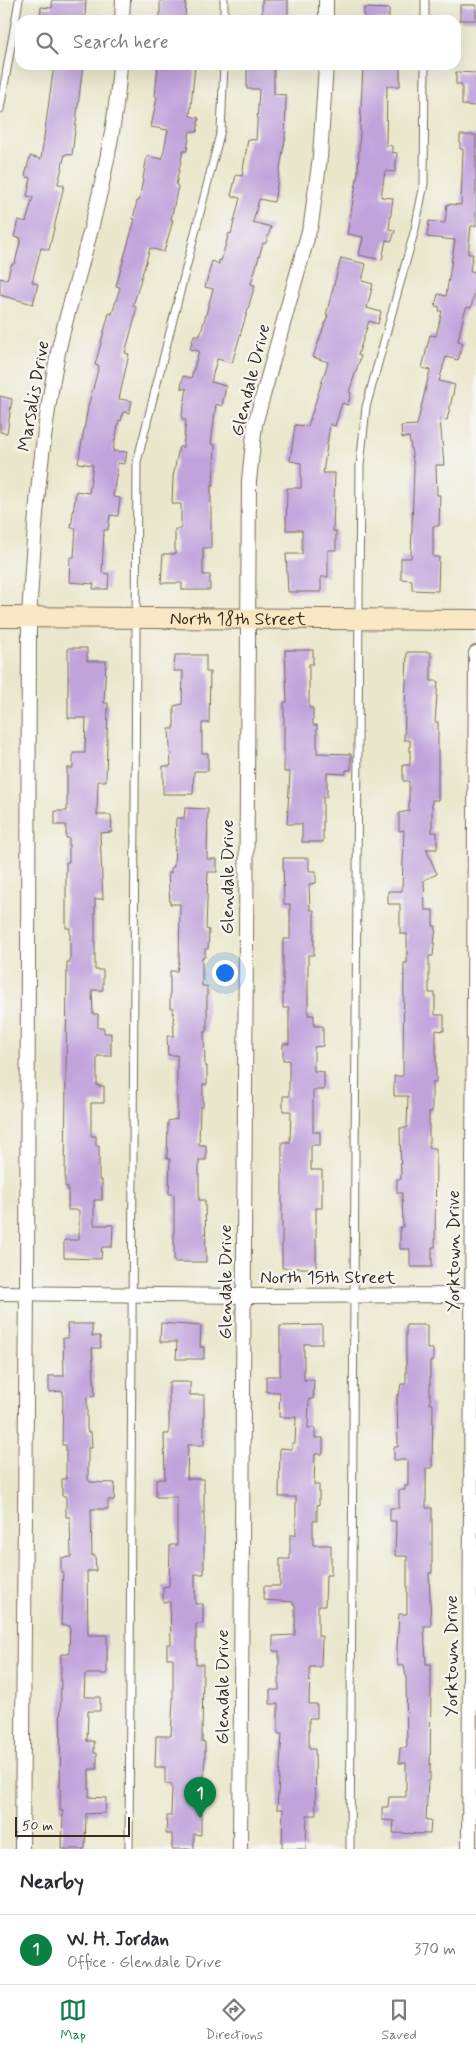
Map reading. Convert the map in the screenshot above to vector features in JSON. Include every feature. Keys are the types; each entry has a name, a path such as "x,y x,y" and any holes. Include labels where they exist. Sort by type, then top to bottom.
{"street":[{"path":"122,0 122,15"},
{"path":"326,0 326,15"},
{"name":"Marsalis Drive","path":"22,1849 27,1293 29,618 34,523 42,452 57,356 83,259 101,179 118,96 120,70"},
{"name":"Glendale Drive","path":"240,1849 249,482 255,424 311,224 320,157 326,70"},
{"name":"North 18th Street","path":"0,617 476,620"},
{"name":"Yorktown Drive","path":"469,1849 474,1295 476,652"},
{"name":"North 15th Street","path":"0,1293 244,1296 474,1295"}],"lane":[{"path":"16,15 19,0"},
{"path":"224,0 224,15"},
{"path":"425,0 425,15"},
{"path":"0,109 15,23"},
{"path":"128,1849 137,462 221,130 224,70"},
{"path":"350,1849 356,1296 360,466 366,407 415,229 424,184 425,70"}],"building":[{"path":"52,0 86,0 85,15 40,15 41,7 52,8"},
{"path":"160,0 186,0 185,15 160,15"},
{"path":"262,0 288,0 288,15 262,15"},
{"path":"460,5 476,5 476,20 461,20"},
{"path":"364,8 389,9 389,15 364,15"},
{"path":"53,70 82,70 72,155 65,154 58,184 64,185 49,250 41,248 32,282 38,284 33,304 0,295 0,278 7,280 11,265 15,263 21,238 14,237 18,220 26,222 33,197 27,196 31,178 25,176 30,156 41,159"},
{"path":"158,70 195,70 190,116 199,118 197,132 190,131 187,151 183,151 176,185 178,186 171,220 173,220 164,252 150,248 133,306 136,307 135,317 125,353 129,354 119,399 132,401 129,413 123,412 121,421 119,420 113,451 127,452 125,464 118,463 113,497 120,498 118,516 110,515 108,530 104,530 102,573 109,574 108,589 93,589 94,584 69,582 70,557 74,557 76,528 71,528 76,491 89,493 93,465 78,463 88,407 99,366 95,365 109,313 112,314 120,287 116,286 135,219 133,219 137,201 139,201 147,156 162,159 168,130 151,127 157,97 155,96"},
{"path":"247,70 274,70 274,94 286,95 285,140 274,202 259,199 253,222 271,227 266,243 263,243 251,284 255,285 232,363 217,359 211,382 226,386 222,406 216,404 211,444 215,445 213,486 211,486 211,548 203,548 203,575 210,575 210,590 182,590 182,583 161,583 163,554 175,554 175,529 181,529 181,504 172,504 173,477 179,447 183,447 186,420 182,419 182,415 187,389 181,388 183,376 191,378 199,351 190,349 194,335 200,336 213,289 205,287 212,261 219,264 229,233 231,234 240,198 231,196 236,175 242,176 248,139 256,140 259,89 247,89"},
{"path":"363,70 400,70 400,86 387,86 386,145 392,146 392,152 397,153 395,172 385,171 381,197 393,198 389,229 395,230 392,241 386,240 382,260 359,255 363,237 347,234 358,173"},
{"path":"456,72 476,73 476,106 462,105 462,84 456,84"},
{"path":"460,135 476,135 476,226 471,226 468,254 473,254 470,271 476,272 476,286 471,308 467,307 464,314 458,341 463,343 458,360 446,357 439,381 455,385 447,420 440,419 444,465 436,465 437,495 440,495 439,526 433,526 433,557 439,557 438,591 412,590 412,580 401,579 401,558 411,558 414,467 409,437 402,438 401,426 417,425 430,370 422,368 430,335 436,336 442,311 439,311 440,307 435,306 438,294 446,296 455,240 427,237 429,221 445,223 447,204 461,205 463,149 460,149"},
{"path":"341,258 366,264 362,281 373,284 367,308 381,312 378,324 369,321 358,355 361,356 349,392 351,393 348,405 342,403 335,426 330,424 323,473 335,473 333,531 336,531 336,550 328,550 328,577 321,577 321,592 288,592 286,554 302,554 302,530 286,530 287,488 301,488 301,463 290,461 295,425 308,426 328,362 313,357 328,315 326,315"},
{"path":"0,396 12,399 7,433 0,432"},
{"path":"68,648 87,648 87,661 106,661 104,703 108,703 106,781 98,781 97,815 111,815 112,832 100,833 103,899 95,899 95,970 103,970 103,990 92,990 93,1014 98,1014 98,1028 104,1028 104,1033 111,1033 111,1056 97,1056 97,1086 104,1086 104,1103 91,1103 91,1136 96,1136 96,1146 99,1146 99,1180 102,1180 102,1200 94,1200 94,1225 113,1225 112,1247 102,1247 101,1259 64,1258 64,1240 79,1240 79,1210 68,1210 68,1187 65,1187 67,962 70,962 70,928 66,928 66,862 69,862 69,838 66,838 66,825 55,825 55,811 67,811 67,768 73,768 73,753 85,753 86,718 68,718"},
{"path":"285,650 313,650 313,664 309,664 309,708 313,708 313,725 317,725 317,753 351,754 351,770 346,770 346,774 327,773 327,797 323,797 323,842 302,842 302,824 287,824 290,772 284,772 284,702 287,702"},
{"path":"407,652 431,652 431,681 438,681 435,722 438,722 438,800 432,800 432,832 437,832 437,849 426,849 437,874 424,880 425,910 433,910 433,926 436,926 433,956 429,956 429,993 435,993 435,1015 444,1015 444,1031 436,1030 436,1083 432,1083 432,1112 429,1112 429,1148 436,1148 435,1247 432,1247 432,1267 410,1267 410,1249 400,1249 400,1227 403,1227 402,1193 397,1193 397,1179 401,1179 400,1128 407,1128 408,1096 394,1096 394,1076 403,1076 404,963 407,963 407,934 400,934 400,904 388,904 388,891 402,891 404,830 399,831 399,813 409,811 409,781 403,781 403,765 410,765 410,740 404,740"},
{"path":"175,655 206,655 206,672 210,672 209,723 202,723 202,753 208,753 208,771 194,771 193,794 163,794 163,766 171,766 169,729 174,729 174,706 182,704 183,671 174,671"},
{"path":"185,808 208,809 207,859 217,859 217,872 208,872 206,929 209,930 208,949 205,949 205,957 202,957 202,986 207,986 207,1032 204,1032 207,1084 203,1084 203,1107 200,1107 199,1145 206,1145 206,1160 199,1160 199,1200 205,1200 206,1262 174,1262 174,1194 169,1194 170,1159 167,1159 168,1121 177,1119 177,1055 168,1055 167,1036 174,1036 173,1008 170,1008 170,971 177,971 179,961 180,904 170,904 168,873 171,873 171,867 174,867 176,818 184,818"},
{"path":"283,858 309,858 309,871 316,871 316,883 309,884 310,910 314,910 314,955 308,955 308,1015 314,1015 314,1026 323,1026 323,1046 314,1047 314,1071 324,1072 324,1090 313,1090 313,1132 320,1132 320,1145 311,1145 311,1170 322,1170 322,1208 316,1208 316,1268 282,1268 282,1142 290,1142 291,1111 283,1111 283,1096 289,1096 289,1060 283,1060 283,1044 289,1044 289,1008 283,1008 283,939 290,939 290,904 284,904"},
{"path":"161,1323 201,1326 200,1347 204,1347 204,1359 176,1359 177,1342 160,1342"},
{"path":"67,1324 92,1324 92,1336 100,1336 101,1348 92,1348 95,1396 87,1397 87,1428 88,1432 91,1432 92,1448 88,1448 88,1479 90,1482 115,1483 114,1500 108,1500 108,1509 91,1509 92,1556 95,1555 96,1571 87,1571 88,1635 107,1635 107,1674 85,1674 84,1697 100,1697 100,1711 88,1711 87,1741 94,1741 94,1753 97,1753 97,1769 89,1769 89,1797 106,1798 105,1813 86,1814 85,1849 62,1849 63,1811 60,1811 61,1654 69,1654 70,1626 61,1625 63,1572 61,1572 61,1558 71,1557 70,1517 66,1517 66,1496 62,1496 62,1479 66,1479 66,1445 62,1445 63,1391 49,1392 49,1376 64,1376 63,1338 68,1338"},
{"path":"322,1325 322,1344 304,1344 304,1380 314,1380 313,1399 309,1399 308,1428 315,1428 315,1438 323,1438 323,1454 315,1454 314,1485 319,1485 319,1505 317,1505 317,1521 313,1521 313,1545 331,1545 331,1575 326,1575 325,1606 318,1606 318,1636 322,1636 321,1667 310,1667 309,1704 317,1704 317,1718 309,1718 309,1749 315,1749 316,1815 307,1815 306,1849 282,1849 283,1809 277,1809 282,1734 278,1734 278,1704 270,1704 270,1690 279,1690 279,1651 273,1651 273,1636 295,1635 295,1605 293,1605 293,1602 264,1600 264,1586 280,1586 280,1559 290,1559 290,1535 296,1535 296,1497 279,1497 280,1448 292,1449 292,1443 295,1443 296,1417 279,1417 280,1392 266,1392 266,1376 280,1376 280,1326"},
{"path":"406,1325 427,1325 427,1349 433,1349 433,1361 430,1361 430,1404 433,1404 432,1468 426,1468 426,1508 432,1508 432,1573 429,1573 431,1626 424,1626 426,1664 431,1664 430,1781 428,1781 426,1820 431,1820 430,1834 393,1833 394,1821 382,1820 382,1807 388,1807 389,1797 406,1797 406,1763 399,1763 400,1748 406,1748 407,1745 406,1678 404,1665 398,1666 397,1648 399,1614 407,1614 407,1556 395,1556 396,1521 390,1521 390,1508 399,1508 399,1490 405,1490 405,1486 408,1486 408,1460 394,1460 394,1447 398,1447 397,1395 399,1395 401,1384 406,1384"},
{"path":"169,1382 190,1382 190,1395 204,1395 204,1445 188,1445 187,1479 204,1479 204,1574 195,1574 195,1604 203,1604 203,1624 196,1624 196,1664 203,1664 202,1742 205,1742 205,1760 203,1785 201,1785 201,1835 194,1834 194,1849 172,1849 172,1834 166,1834 167,1816 171,1816 172,1784 165,1784 165,1767 155,1767 156,1736 171,1736 173,1700 173,1658 167,1658 167,1644 171,1644 170,1602 163,1602 163,1587 169,1586 170,1545 177,1545 177,1497 156,1497 156,1479 165,1479 164,1434 169,1434"}],"place":[{"name":"W. H. Jordan","path":"200,1818"}]}
